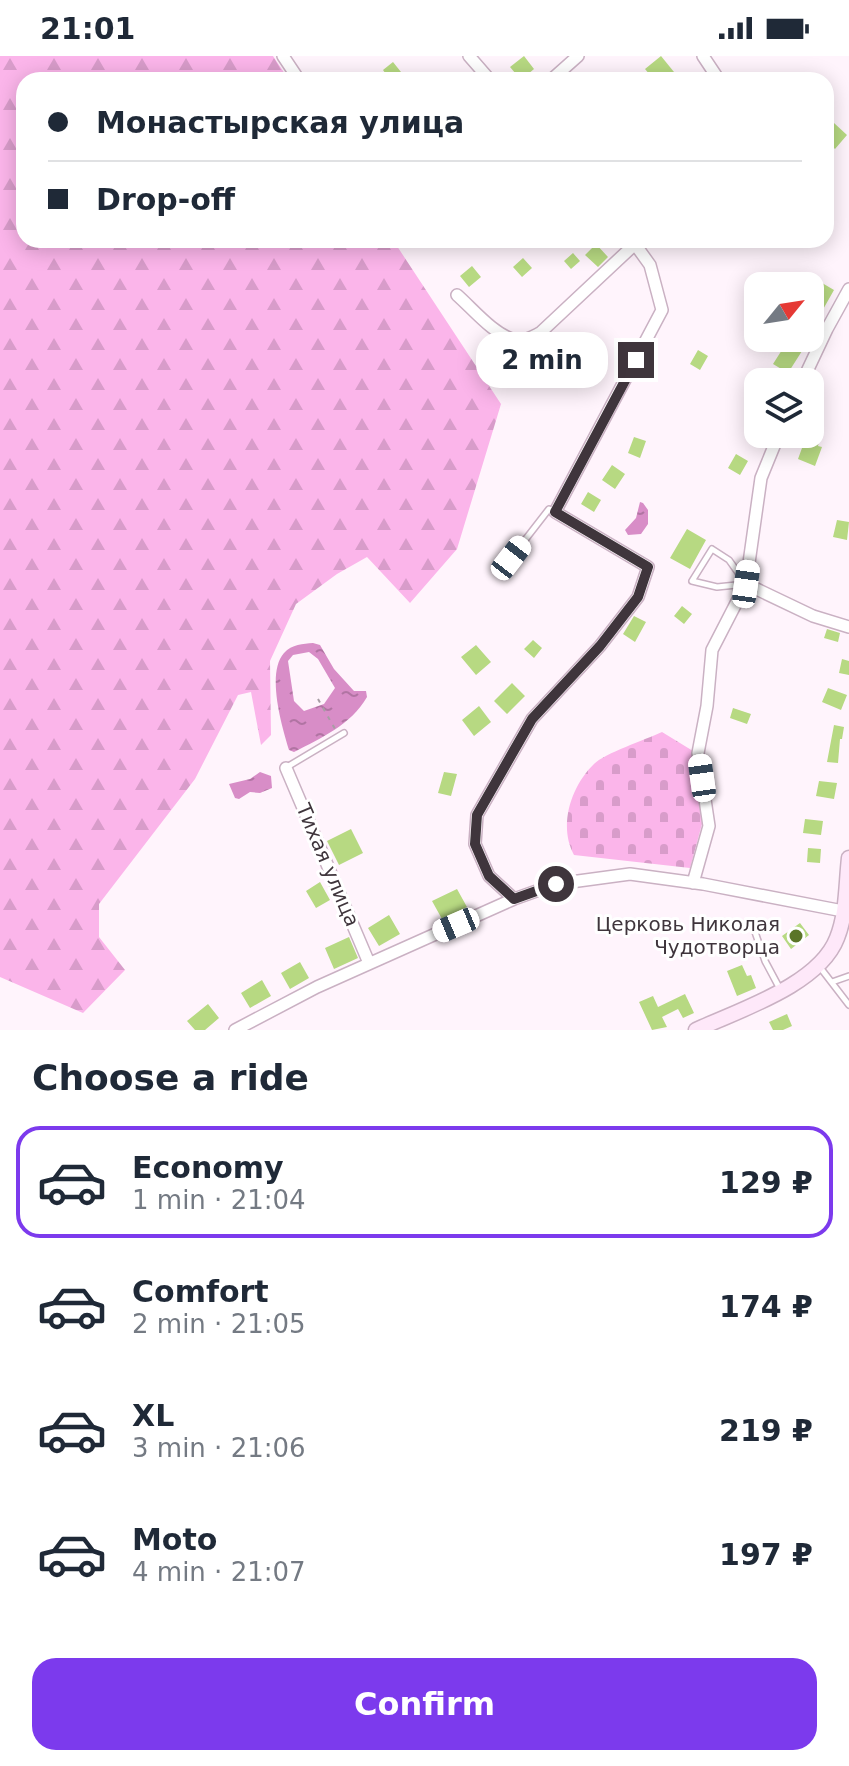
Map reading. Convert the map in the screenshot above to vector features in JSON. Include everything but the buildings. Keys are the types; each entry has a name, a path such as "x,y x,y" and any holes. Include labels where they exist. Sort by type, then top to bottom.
{"main road":[{"path":"696,1030 781,990 818,965 837,938 849,858"}],"street":[{"path":"469,56 483,72"},
{"path":"560,72 578,56"},
{"path":"457,295 499,332 514,340 527,340 540,333 628,248"},
{"path":"514,899 489,876 484,865 475,844 477,815 532,719 600,646 638,597 648,567 555,512 662,310 650,265 638,248"},
{"path":"809,368 849,289"},
{"path":"693,883 709,826 698,753 707,706 712,650 746,584 761,478 773,448"},
{"path":"746,584 813,616 849,627"},
{"name":"Тихая улица","path":"286,768 369,963"},
{"path":"235,1030 369,963 514,899 556,884 630,874 843,911"}],"lane":[{"path":"511,558 549,509 555,512"},
{"path":"712,549 729,560 746,584 717,587 692,581 712,549"},
{"path":"286,768 342,734"},
{"path":"755,932 765,961 781,990"},
{"path":"818,965 849,1005"},
{"path":"832,982 849,976"}],"path":[{"path":"318,699 342,734"}],"green space":[{"path":"0,56 273,56 284,72 16,72 16,248 398,248 501,404 457,549 410,603 367,557 296,604 270,661 271,735 261,745 251,692 238,695 195,779 99,904 99,937 125,970 83,1013 0,977"},
{"path":"662,732 693,751 702,824 690,868 574,855 569,844 567,819 573,795 586,773 607,755"}],"water":[{"path":"640,502 648,510 648,524 641,534 628,535 625,530 636,518"},
{"path":"313,643 320,645 334,669 354,691 366,691 367,697 344,723 294,752 289,750 280,714 276,673 287,650","holes":["309,652 318,659 335,688 324,704 304,711 294,701 288,661 293,655"]},
{"path":"260,772 271,776 272,788 235,798 229,784 250,779"}],"place":[{"name":"Церковь Николая Чудотворца","path":"796,936"}],"route":[{"path":"556,884 514,899 489,876 475,844 477,815 532,719 600,646 638,597 648,567 555,512 636,360"}]}
